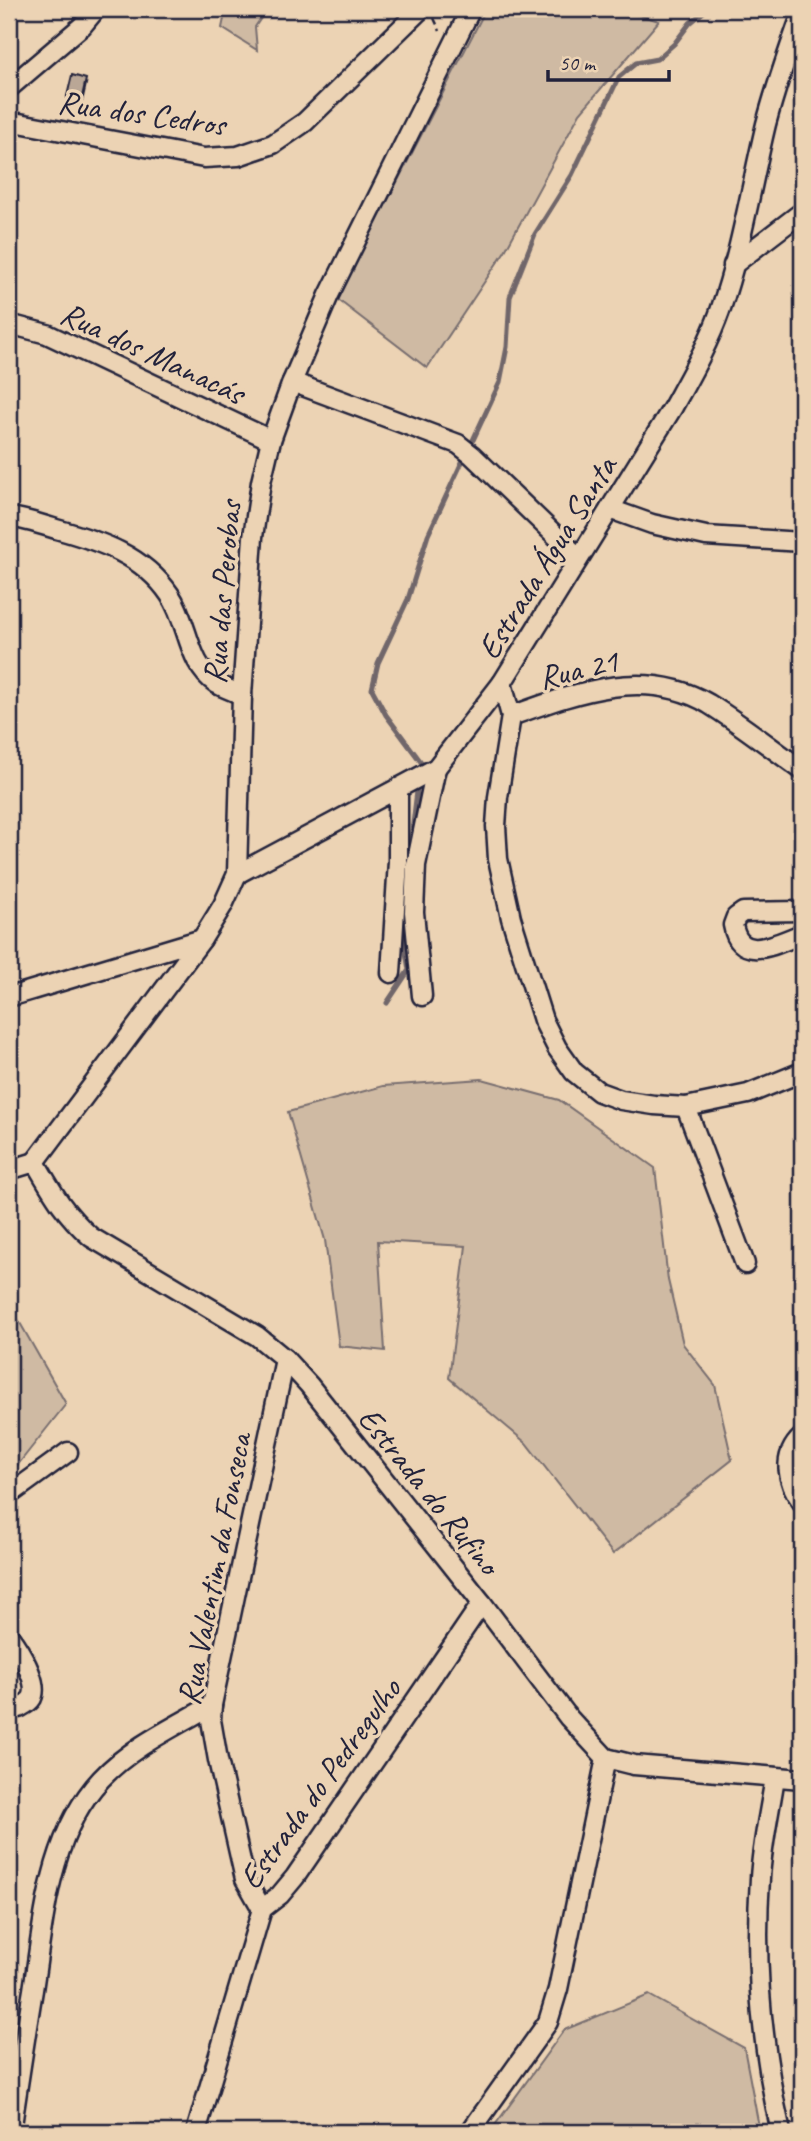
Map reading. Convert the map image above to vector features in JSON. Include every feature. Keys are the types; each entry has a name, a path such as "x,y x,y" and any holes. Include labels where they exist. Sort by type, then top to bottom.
{"street":[{"path":"9,88 82,26 96,9"},
{"name":"Rua dos Cedros","path":"9,121 204,158 238,156 273,144 305,122 421,9"},
{"name":"Rua das Perobas","path":"35,1161 202,939 223,905 237,874 242,695 253,537 261,482 271,440 329,295 471,9"},
{"name":"Estrada Água Santa","path":"802,13 767,123 720,312 699,361 502,683 511,716 496,826 498,859 511,918 543,1020 557,1048 574,1072 599,1092 621,1100 686,1107 748,1094 802,1072"},
{"path":"733,265 802,212"},
{"name":"Rua dos Manacás","path":"9,324 47,334 271,440"},
{"path":"292,382 458,444 579,558"},
{"path":"610,509 652,524 706,536 802,542"},
{"path":"9,517 111,546 142,564 170,595 185,625 192,653 203,669 216,683 242,695"},
{"path":"237,874 436,768 502,683"},
{"name":"Rua 21","path":"511,716 590,690 627,684 665,687 707,703 802,770"},
{"path":"422,996 414,912 416,865 436,768"},
{"path":"391,973 398,860 398,788"},
{"path":"802,911 743,912 736,917 733,925 738,941 752,948 765,947 802,934"},
{"path":"9,997 202,939"},
{"path":"686,1107 745,1264"},
{"path":"9,1170 35,1161"},
{"name":"Estrada do Rufino","path":"35,1161 70,1218 92,1237 257,1336 285,1359 309,1385 482,1603 569,1718 606,1758"},
{"name":"Rua Valentim da Fonseca","path":"262,1909 245,1879 211,1720 285,1359"},
{"path":"802,1437 795,1444 788,1461 792,1484 802,1502"},
{"path":"9,1495 68,1452"},
{"name":"Estrada do Pedregulho","path":"196,2132 262,1909 280,1895 295,1877 482,1603"},
{"path":"9,1636 27,1666 34,1693 31,1701 19,1708 9,1706"},
{"path":"10,2132 44,1914 57,1859 74,1817 100,1780 131,1752 212,1705"},
{"path":"470,2132 548,2022 558,1989 606,1758 634,1765 802,1779"},
{"path":"775,1777 760,1876 758,1967 769,2080 780,2132"}],"shaded area":[{"path":"226,9 267,9 255,27 257,50 222,28"},
{"path":"486,9 620,9 659,21 580,113 505,251 427,368 337,299"},
{"path":"482,1079 559,1100 655,1168 668,1280 683,1344 715,1385 732,1460 613,1554 526,1443 449,1378 466,1246 378,1241 385,1351 339,1346 325,1240 288,1112 383,1086"},
{"path":"15,1314 66,1404 9,1476 9,1323"},
{"path":"649,1995 744,2048 760,2132 490,2132 564,2030"}],"building":[{"path":"72,75 86,79 82,97 67,96"}],"waterway":[{"path":"473,440 500,382 507,347 510,297 535,234 572,175 619,77 636,63 657,59 674,44 690,23 707,9"},
{"path":"421,762 386,715 372,689 378,663 408,599 428,535 462,462"},
{"path":"409,857 417,791"},
{"path":"387,1003 409,970 402,928 407,874"}]}
